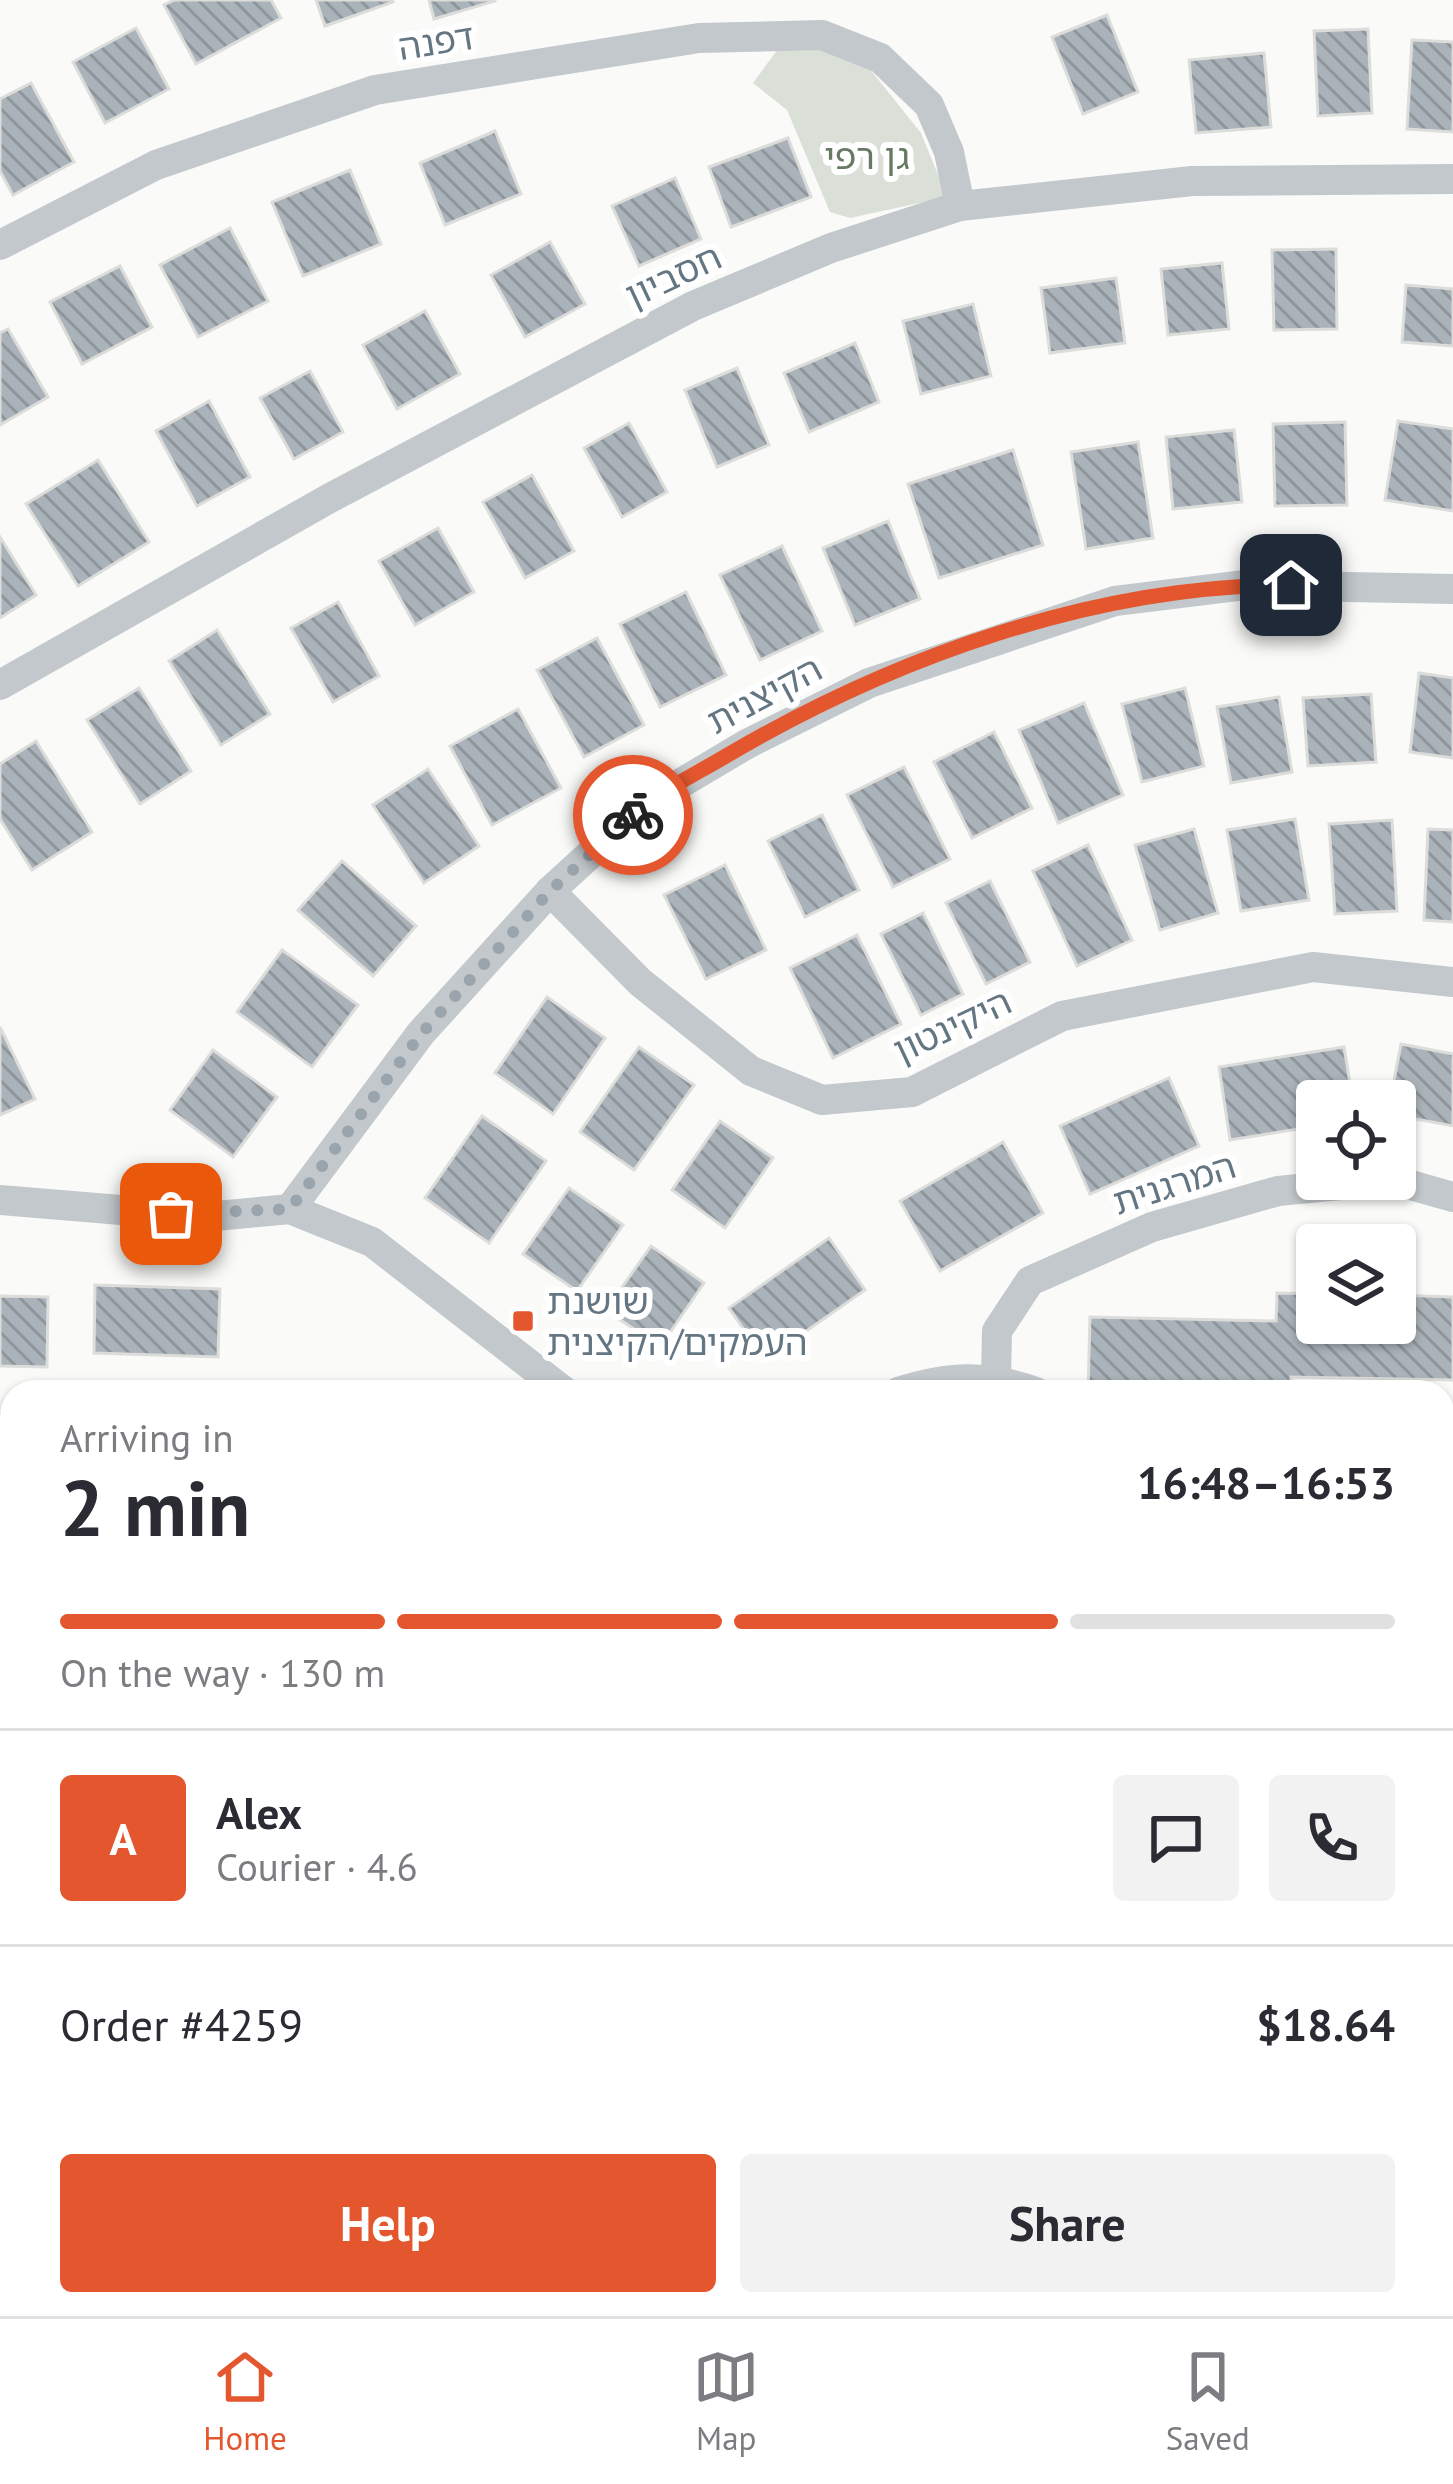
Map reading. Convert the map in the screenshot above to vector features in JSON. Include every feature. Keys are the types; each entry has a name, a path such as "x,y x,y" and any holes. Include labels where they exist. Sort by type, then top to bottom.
{"street":[{"name":"דפנה","path":"0,245 156,165 375,90 699,38 822,35 880,58 929,105 949,152 960,206"},
{"name":"חסביון","path":"0,685 330,498 692,306 831,248 960,206 1192,182 1453,179"},
{"name":"הקיצנית","path":"290,1209 421,1034 550,891 644,806 747,744 869,683 976,643 1115,602 1245,585 1453,589"},
{"name":"היקינטון","path":"550,891 640,982 751,1071 822,1100 912,1092 1062,1016 1312,967 1453,982"},
{"name":"המרגנית","path":"996,1378 998,1331 1030,1281 1152,1227 1278,1191 1393,1180 1453,1197"},
{"path":"0,1200 205,1217 290,1209 372,1241 550,1380"},
{"path":"936,1380 1002,1380"}],"green space":[{"name":"גן רפי","path":"780,46 853,48 921,133 947,197 850,218 830,212 787,110 753,83"}],"building":[{"path":"174,0 271,0 281,18 196,64 164,5"},
{"path":"316,0 392,0 393,2 325,26"},
{"path":"429,0 495,0 495,1 434,19"},
{"path":"1107,15 1138,92 1083,114 1052,37"},
{"path":"136,28 169,89 105,123 73,62"},
{"path":"1368,29 1372,113 1318,116 1314,31"},
{"path":"1412,40 1453,42 1453,132 1407,129"},
{"path":"1264,53 1271,127 1196,133 1189,60"},
{"path":"31,83 74,162 13,195 0,171 0,99"},
{"path":"495,131 521,194 445,225 420,163"},
{"path":"788,138 811,197 731,227 709,167"},
{"path":"350,170 381,244 303,276 272,202"},
{"path":"675,178 701,239 639,266 612,206"},
{"path":"230,228 268,301 198,337 160,265"},
{"path":"550,242 585,304 525,337 491,275"},
{"path":"1336,249 1337,329 1274,330 1272,250"},
{"path":"1222,263 1229,329 1168,335 1161,269"},
{"path":"120,266 152,327 82,364 50,302"},
{"path":"1116,278 1125,343 1050,353 1041,288"},
{"path":"1406,285 1453,289 1453,346 1402,342"},
{"path":"973,304 991,376 921,394 903,321"},
{"path":"425,311 460,374 397,409 363,345"},
{"path":"8,329 48,397 0,425 0,333"},
{"path":"855,343 879,402 809,432 784,373"},
{"path":"737,368 769,445 717,467 685,390"},
{"path":"310,371 343,432 294,459 260,398"},
{"path":"209,401 250,477 197,506 156,431"},
{"path":"1398,421 1453,429 1453,511 1385,500"},
{"path":"1345,422 1347,505 1275,506 1273,424"},
{"path":"629,423 667,492 622,517 584,448"},
{"path":"1234,430 1242,502 1173,509 1166,437"},
{"path":"1138,442 1153,538 1086,549 1071,452"},
{"path":"1013,450 1043,545 939,578 908,484"},
{"path":"98,460 149,542 78,586 26,504"},
{"path":"532,475 574,551 525,578 483,502"},
{"path":"888,521 920,599 855,625 823,548"},
{"path":"438,528 474,592 415,625 379,561"},
{"path":"0,537 36,595 0,618"},
{"path":"782,546 822,631 760,660 720,575"},
{"path":"686,592 726,675 660,707 620,624"},
{"path":"338,602 379,676 333,702 291,628"},
{"path":"217,630 270,714 221,745 169,661"},
{"path":"597,638 644,725 584,757 537,670"},
{"path":"1419,673 1453,678 1453,758 1410,752"},
{"path":"139,688 191,771 140,804 87,720"},
{"path":"1185,688 1204,766 1142,782 1122,704"},
{"path":"1371,694 1376,762 1308,766 1303,698"},
{"path":"1279,697 1292,772 1231,783 1217,707"},
{"path":"1084,703 1123,795 1058,823 1019,730"},
{"path":"518,709 561,788 492,825 450,746"},
{"path":"994,732 1032,808 972,838 934,762"},
{"path":"36,741 92,832 32,870 0,819 0,764"},
{"path":"904,767 950,859 893,887 847,795"},
{"path":"428,769 479,846 424,883 373,805"},
{"path":"822,815 859,890 805,917 768,841"},
{"path":"1295,819 1309,900 1241,911 1227,830"},
{"path":"1392,820 1397,911 1335,914 1329,824"},
{"path":"1194,829 1218,913 1160,930 1135,845"},
{"path":"1428,829 1453,830 1453,922 1424,920"},
{"path":"1088,845 1132,940 1077,966 1033,871"},
{"path":"342,861 416,926 373,976 298,910"},
{"path":"725,865 766,950 706,979 664,895"},
{"path":"990,881 1030,962 986,984 946,903"},
{"path":"923,913 963,994 921,1015 881,934"},
{"path":"857,935 901,1024 833,1058 790,968"},
{"path":"282,950 358,1005 312,1067 237,1012"},
{"path":"547,997 605,1038 553,1114 495,1073"},
{"path":"0,1027 35,1099 0,1115"},
{"path":"1401,1044 1453,1054 1453,1126 1416,1119 1416,1080 1394,1080"},
{"path":"639,1047 694,1085 634,1170 580,1132"},
{"path":"1344,1047 1350,1080 1296,1080 1296,1129 1230,1140 1219,1067"},
{"path":"213,1050 277,1097 233,1157 170,1110"},
{"path":"1169,1078 1199,1146 1090,1194 1060,1126"},
{"path":"482,1116 546,1161 489,1243 425,1198"},
{"path":"720,1121 773,1158 725,1228 672,1190"},
{"path":"1003,1142 1043,1213 940,1271 900,1201"},
{"path":"569,1188 623,1225 577,1291 523,1254"},
{"path":"829,1238 865,1290 765,1360 729,1308"},
{"path":"651,1246 704,1283 660,1347 606,1310"},
{"path":"95,1285 220,1289 218,1357 94,1353"},
{"path":"1277,1293 1296,1293 1296,1344 1416,1344 1416,1296 1453,1297 1453,1380 1088,1380 1090,1317 1276,1321"},
{"path":"0,1296 48,1297 47,1367 0,1366"}],"way so far":[{"path":"171,1214 205,1217 290,1209 421,1034 550,891 633,815"}],"place":[{"name":"שושנת העמקים/הקיצנית","path":"523,1321"}],"route":[{"path":"633,815 747,744 828,703 976,643 1115,602 1245,585 1291,585"}]}
